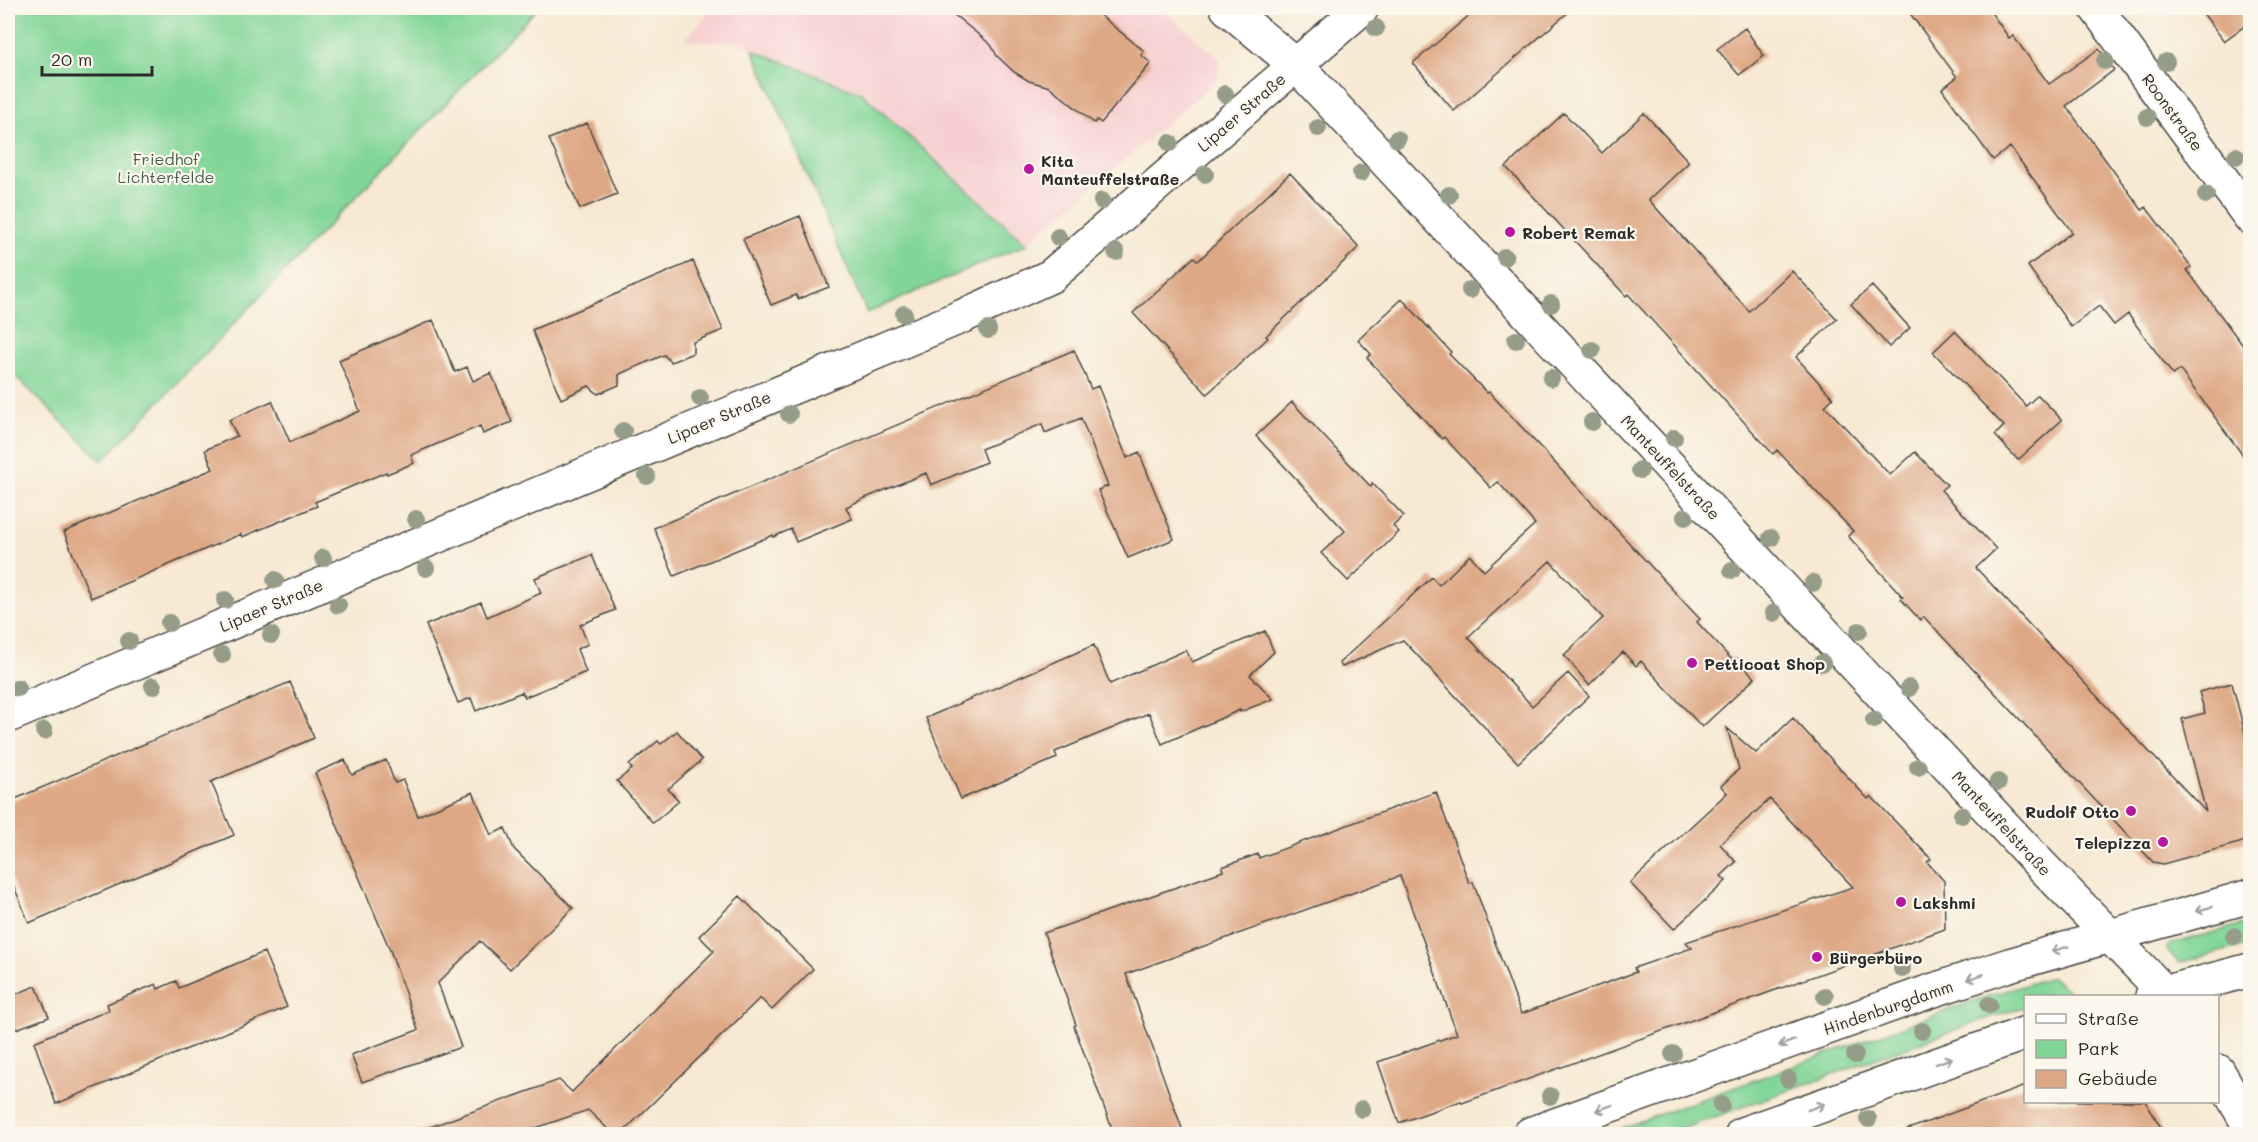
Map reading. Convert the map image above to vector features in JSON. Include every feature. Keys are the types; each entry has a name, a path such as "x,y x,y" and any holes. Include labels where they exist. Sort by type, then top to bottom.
{"street":[{"name":"Manteuffelstraße","path":"1227,8 1296,65 2162,995"},
{"name":"Lipaer Straße","path":"8,716 963,316 1051,276 1362,8"},
{"name":"Roonstraße","path":"2096,8 2250,217"},
{"name":"Hindenburgdamm","path":"1530,1134 1924,993 2108,935 2250,896"},
{"path":"2162,995 2250,970"},
{"path":"1742,1134 2024,1033"},
{"path":"2219,1074 2250,1127"}],"shaded area":[{"name":"Kita Manteuffelstraße","path":"713,8 1160,8 1220,59 1218,79 1027,244 861,93 753,50 743,43 685,40"}],"green space":[{"name":"Friedhof Lichterfelde","path":"8,8 538,8 102,461 8,369"},
{"path":"753,50 861,93 1027,244 867,313"},
{"path":"2250,922 2250,944 2179,963 2167,950 2168,945"},
{"path":"2052,977 2072,994 2024,995 2024,1007 1985,1019 1668,1134 1605,1134 1979,999"}],"building":[{"path":"946,8 1091,8 1144,51 1141,55 1151,63 1101,123 1097,120 1094,123 1050,87 1029,81 1014,72 997,56 991,45"},
{"path":"1478,8 1573,8 1454,111 1413,63"},
{"path":"1906,8 1988,8 2009,38 2013,36 2049,84 2099,49 2114,70 2066,106 2142,210 2146,207 2191,267 2187,270 2250,355 2250,465 2180,370 2173,375 2128,314 2114,325 2099,306 2071,327 2028,266 2072,232 2010,147 1993,160 1942,89 1957,77"},
{"path":"2199,8 2250,8 2250,22 2224,41"},
{"path":"1745,28 1764,56 1739,75 1717,49"},
{"path":"1564,113 1602,153 1644,113 1689,162 1649,200 1749,311 1792,271 1837,319 1796,357 1833,398 1825,406 1890,475 1915,452 1947,485 1941,490 1996,549 1976,568 2206,812 2182,719 2205,713 2199,692 2232,683 2250,753 2250,840 2163,864 2153,862 1924,617 1920,620 1901,599 1903,597 1848,536 1853,531 1777,450 1773,454 1628,294 1626,296 1506,167"},
{"path":"587,123 617,194 580,209 549,139"},
{"path":"1290,173 1359,247 1266,336 1268,338 1207,394 1133,313 1194,257 1198,261"},
{"path":"800,216 829,287 798,299 796,295 771,305 743,239"},
{"path":"693,261 723,330 693,342 693,353 671,362 664,355 622,373 619,375 619,385 598,394 589,386 561,399 532,330"},
{"path":"1872,286 1910,328 1889,347 1851,304"},
{"path":"1402,299 1451,352 1449,354 1487,393 1489,392 1700,619 1697,622 1733,661 1736,658 1755,678 1702,727 1641,661 1636,666 1623,652 1589,685 1564,655 1603,618 1550,561 1468,637 1532,706 1568,673 1589,696 1518,763 1403,640 1342,667 1339,663 1432,577 1439,585 1470,555 1484,571 1535,524 1498,482 1491,488 1367,358 1371,354 1358,340"},
{"path":"433,320 455,372 467,367 473,381 491,373 512,422 483,434 480,426 411,455 414,463 387,474 386,472 315,502 317,506 242,537 241,534 91,598 64,532 213,469 205,450 237,436 229,420 272,401 290,442 360,411 339,360"},
{"path":"1955,331 2026,406 2038,395 2062,420 2018,460 1995,435 2004,426 1933,352"},
{"path":"1074,350 1091,389 1098,386 1127,458 1139,452 1174,539 1128,558 1098,490 1108,486 1081,418 1045,433 1042,424 981,449 986,462 931,485 926,473 863,499 846,507 852,519 796,542 791,529 674,576 654,528"},
{"path":"1292,402 1371,487 1372,483 1404,516 1393,526 1399,532 1348,581 1321,553 1345,531 1256,436"},
{"path":"592,555 615,610 580,625 588,644 577,649 586,672 525,697 522,692 476,711 471,698 458,703 426,625 481,602 487,617 541,593 535,578"},
{"path":"1265,631 1274,652 1250,675 1273,699 1240,712 1240,710 1162,744 1149,713 1055,752 1057,758 961,799 926,718 1094,645 1110,684 1186,650 1192,662"},
{"path":"290,682 314,738 211,782 234,835 29,923 8,872 8,802"},
{"path":"1793,718 1868,799 1871,796 1931,859 1927,862 1944,881 1945,929 1462,1103 1461,1101 1399,1123 1378,1062 1457,1034 1400,876 1126,974 1184,1134 1114,1134 1074,1026 1076,1025 1044,933 1223,871 1222,867 1258,854 1259,858 1436,792 1469,883 1473,882 1521,1014 1636,972 1634,968 1692,948 1686,942 1853,887 1770,799 1720,844 1736,862 1721,876 1726,881 1674,929 1630,883 1727,793 1721,786 1739,769 1727,728 1756,753"},
{"path":"677,731 702,760 668,789 679,801 653,823 617,781 632,769 629,765 658,741 661,744"},
{"path":"345,760 352,775 386,760 395,783 403,780 418,816 473,792 491,835 505,828 514,849 573,908 510,969 480,941 438,983 461,1047 362,1082 351,1055 418,1030 390,950 315,773"},
{"path":"740,896 813,969 772,1010 760,998 621,1134 613,1134 588,1110 518,1134 419,1134 419,1131 559,1080 572,1092 714,951 699,936"},
{"path":"264,952 287,1007 56,1104 34,1042 109,1010 107,1004 156,984 158,989 176,981 179,988"},
{"path":"36,986 49,1017 8,1032 8,997"},
{"path":"2024,1086 2024,1103 2146,1103 2165,1134 1903,1134 1903,1131"}],"place":[{"name":"Kita Manteuffelstraße","path":"1029,169"},
{"name":"Robert Remak","path":"1510,232"},
{"name":"Petticoat Shop","path":"1692,663"},
{"name":"Rudolf Otto","path":"2131,811"},
{"name":"Telepizza","path":"2163,842"},
{"name":"Lakshmi","path":"1901,902"},
{"name":"Bürgerbüro","path":"1817,957"}]}
